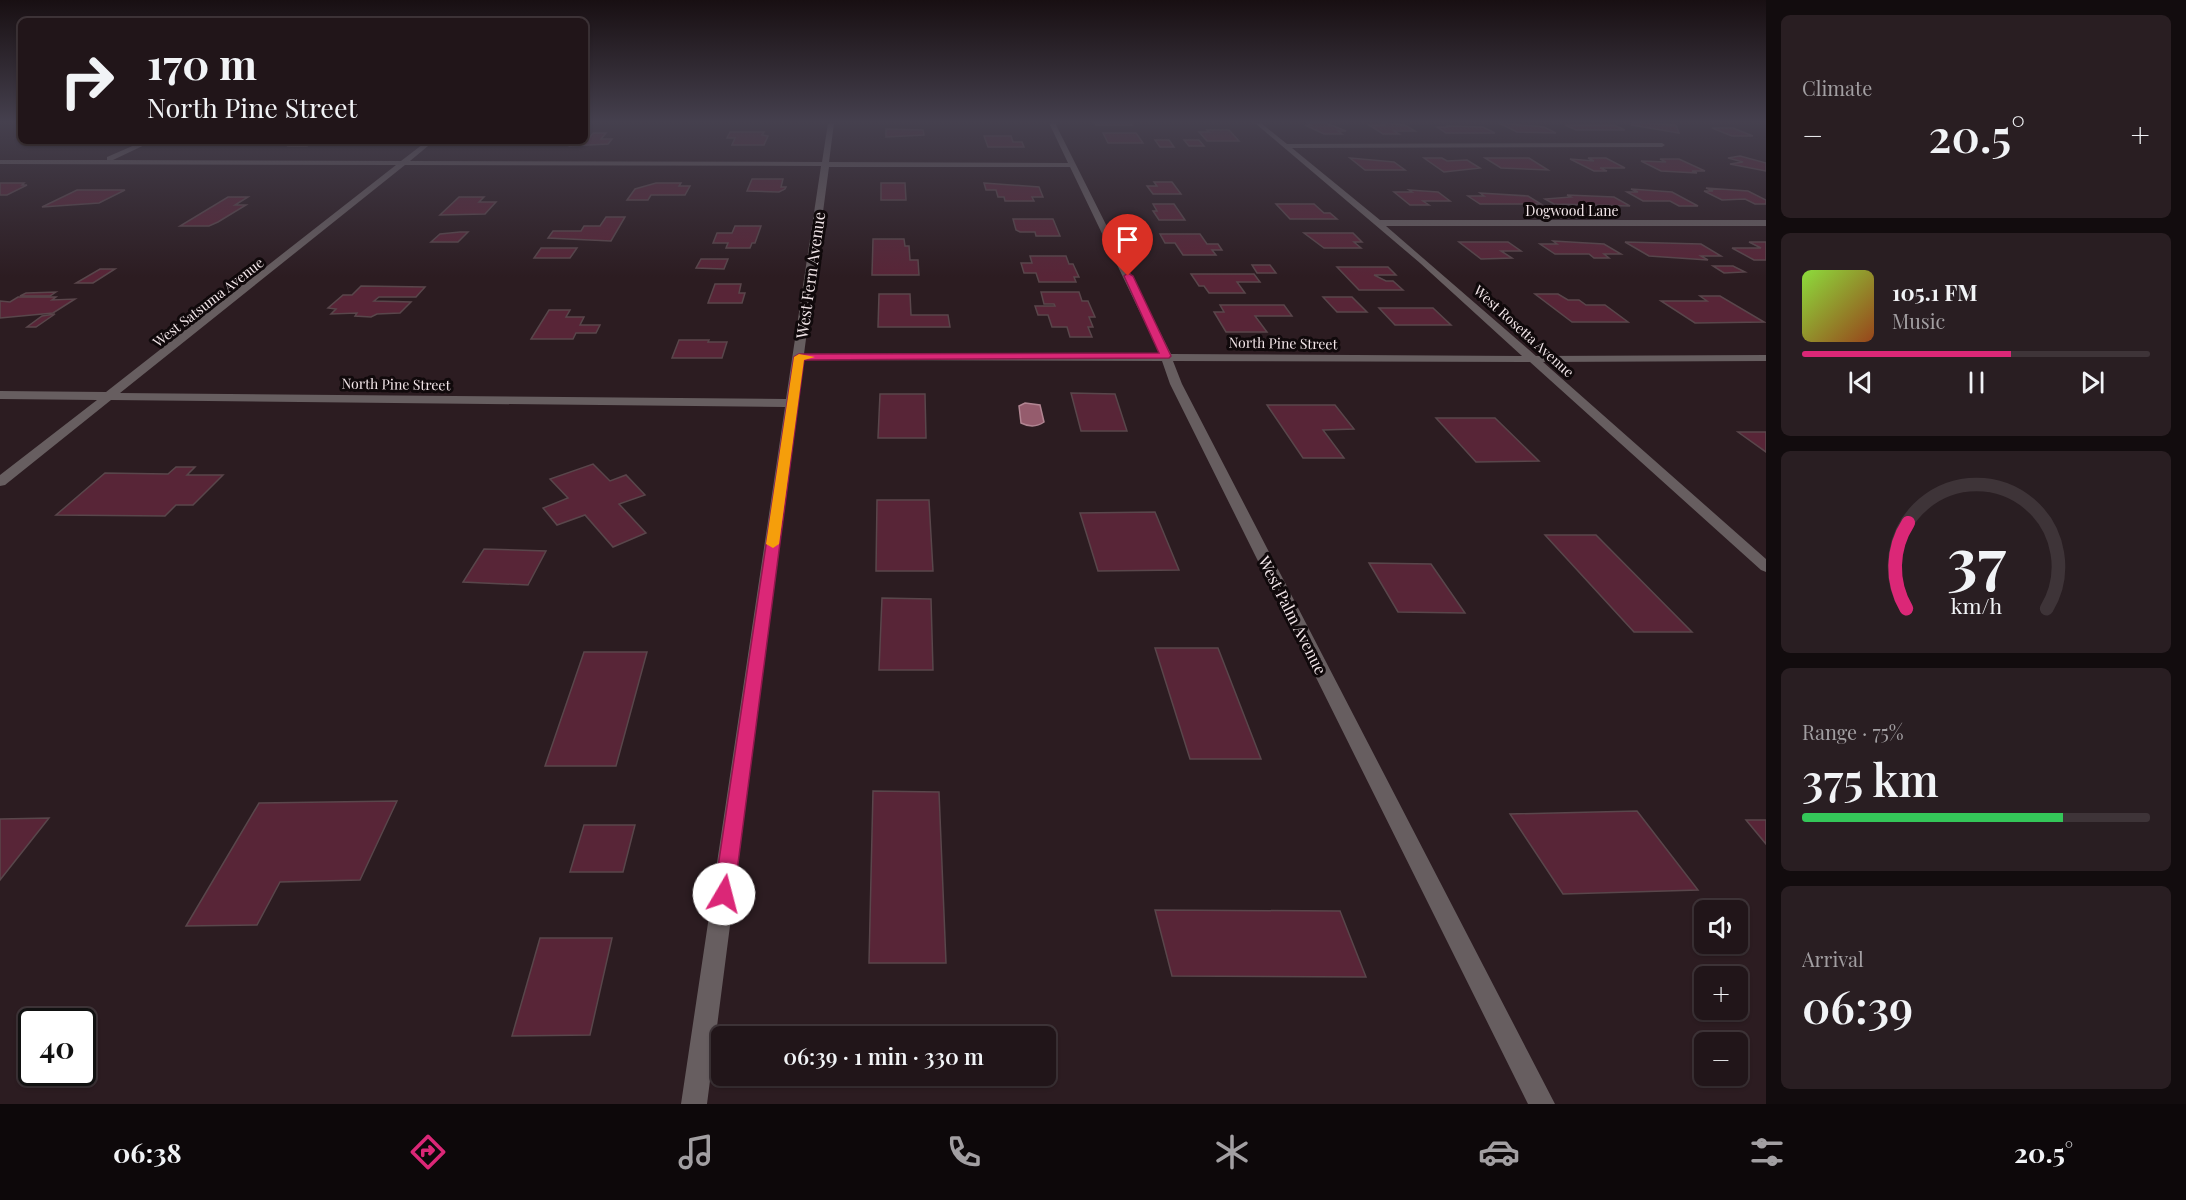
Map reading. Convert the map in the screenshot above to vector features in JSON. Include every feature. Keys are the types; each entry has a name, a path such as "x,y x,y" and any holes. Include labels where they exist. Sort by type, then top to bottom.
{"street":[{"name":"West Satsuma Avenue","path":"0,482 388,175"},
{"name":"West Fern Avenue","path":"694,1104 824,175"},
{"name":"West Palm Avenue","path":"1077,175 1166,356 1176,384 1542,1104"},
{"name":"West Rosetta Avenue","path":"1320,175 1534,360 1766,567"},
{"name":"Dogwood Lane","path":"1377,223 1766,223"},
{"name":"North Pine Street","path":"799,357 1166,356 1534,360 1766,358"},
{"name":"North Pine Street","path":"0,395 792,403"}],"shaded area":[{"path":"1025,403 1040,405 1044,422 1033,426 1021,423 1019,406"}],"building":[{"path":"752,179 783,179 781,187 786,187 779,192 747,191"},
{"path":"1154,182 1172,182 1181,194 1153,194 1147,186 1157,186"},
{"path":"0,183 27,185 7,195 0,195"},
{"path":"656,183 681,183 679,186 690,186 685,195 651,195 648,200 627,200 635,189"},
{"path":"881,183 905,183 906,200 881,200"},
{"path":"984,183 1039,187 1043,197 1032,197 1034,201 1005,201 1004,197 998,197 996,190 986,190"},
{"path":"1706,188 1748,191 1766,200 1766,204 1755,204 1745,199 1722,200 1704,191 1713,191"},
{"path":"1631,189 1672,192 1698,206 1679,206 1670,201 1643,201 1627,192 1638,192"},
{"path":"77,190 125,190 99,203 42,207"},
{"path":"1409,190 1438,192 1450,201 1423,201 1429,205 1410,205 1394,192 1412,192"},
{"path":"1480,193 1528,196 1541,204 1480,204 1468,196 1484,196"},
{"path":"1567,195 1614,197 1630,206 1554,204 1545,199 1571,197"},
{"path":"228,197 248,197 235,205 246,205 209,226 180,226"},
{"path":"459,197 484,197 479,202 496,202 485,214 440,215"},
{"path":"1153,204 1174,204 1185,220 1159,220 1153,211 1157,211"},
{"path":"1276,204 1314,204 1324,213 1330,213 1337,219 1290,219"},
{"path":"606,217 625,217 611,241 548,238 553,231 581,231 584,226 600,226"},
{"path":"1013,219 1053,219 1060,236 1036,236 1035,232 1020,232 1016,230"},
{"path":"735,226 761,226 755,243 752,243 750,248 726,248 728,243 713,243 717,233 732,233"},
{"path":"468,232 458,242 431,242 440,234"},
{"path":"1304,233 1353,233 1362,242 1354,242 1361,248 1324,248"},
{"path":"1160,234 1200,234 1207,244 1218,244 1222,250 1212,250 1216,255 1183,255 1175,243 1165,243"},
{"path":"873,239 904,239 905,246 909,246 910,260 918,260 919,275 872,275"},
{"path":"1553,241 1604,244 1621,254 1604,254 1609,258 1594,258 1589,254 1555,254 1540,244 1557,244"},
{"path":"1459,242 1508,242 1521,251 1501,251 1512,258 1481,259"},
{"path":"1625,242 1701,244 1721,256 1701,256 1708,260 1649,256"},
{"path":"1749,242 1766,242 1766,260 1754,260 1732,248 1761,248"},
{"path":"541,248 577,248 570,258 534,258"},
{"path":"1030,256 1066,256 1079,277 1074,277 1076,282 1039,282 1036,273 1024,273 1021,263 1032,263"},
{"path":"701,259 728,259 724,269 696,268"},
{"path":"1252,265 1270,265 1276,273 1257,273"},
{"path":"1713,266 1733,266 1745,272 1724,273"},
{"path":"1337,267 1388,267 1396,275 1374,275 1386,281 1393,281 1403,290 1359,290"},
{"path":"100,269 115,269 93,283 76,283"},
{"path":"1191,274 1254,274 1260,282 1237,282 1245,293 1209,293 1204,286 1199,286"},
{"path":"715,284 741,284 739,293 745,293 742,303 708,303"},
{"path":"361,286 425,287 416,297 379,297 374,301 411,302 400,313 377,314 371,317 355,316 357,313 331,314 336,309 328,308 343,295 352,295"},
{"path":"56,292 50,296 20,296 26,293"},
{"path":"1041,292 1079,292 1082,301 1088,301 1095,317 1089,317 1093,327 1088,327 1092,337 1070,337 1067,327 1052,327 1048,315 1038,315 1035,306 1055,306 1044,304"},
{"path":"879,294 910,294 911,315 948,315 950,327 878,327"},
{"path":"1535,294 1558,294 1568,300 1579,300 1586,305 1605,305 1628,322 1572,322"},
{"path":"1700,296 1720,296 1764,322 1695,323 1661,301 1707,301"},
{"path":"18,297 56,297 52,300 75,299 53,313 0,318 0,301 10,302"},
{"path":"1323,297 1352,297 1367,312 1337,312"},
{"path":"1220,305 1284,305 1292,316 1255,316 1267,332 1226,332 1214,312 1224,312"},
{"path":"1379,308 1433,308 1451,325 1395,325"},
{"path":"549,310 570,310 566,317 584,317 580,325 600,325 596,333 576,333 573,339 531,339"},
{"path":"55,314 36,327 27,327 42,316"},
{"path":"679,340 727,342 722,358 672,358"},
{"path":"1071,393 1115,394 1127,431 1081,431"},
{"path":"880,394 925,394 926,438 878,438"},
{"path":"1267,405 1335,405 1354,429 1323,430 1344,458 1303,458"},
{"path":"1436,418 1495,418 1539,461 1476,462"},
{"path":"1738,432 1766,432 1766,452"},
{"path":"593,464 610,481 626,475 645,495 619,504 646,533 613,547 585,515 557,525 543,508 568,498 550,479"},
{"path":"176,467 195,467 187,475 223,475 193,505 176,505 165,516 56,515 105,473 168,474"},
{"path":"877,500 929,500 933,571 876,571"},
{"path":"1155,512 1179,570 1098,571 1080,513"},
{"path":"1545,535 1596,535 1692,632 1634,632"},
{"path":"484,549 546,551 528,585 463,582"},
{"path":"1369,563 1431,564 1465,613 1398,612"},
{"path":"882,598 931,599 933,670 879,670"},
{"path":"1155,648 1218,648 1261,759 1190,759"},
{"path":"584,652 647,652 616,766 545,766"},
{"path":"873,791 939,792 946,963 869,963"},
{"path":"397,801 360,880 280,882 257,925 186,926 259,803"},
{"path":"1637,811 1698,890 1563,894 1510,814"},
{"path":"49,818 0,880 0,819"},
{"path":"1746,820 1766,820 1766,844"},
{"path":"584,825 635,825 623,872 570,872"},
{"path":"1155,910 1340,911 1366,977 1172,976"},
{"path":"540,938 612,938 590,1035 512,1036"}],"slow traffic":[{"path":"773,544 799,357 810,357"}],"route":[{"path":"724,894 799,357 1166,356 1128,276"}]}
